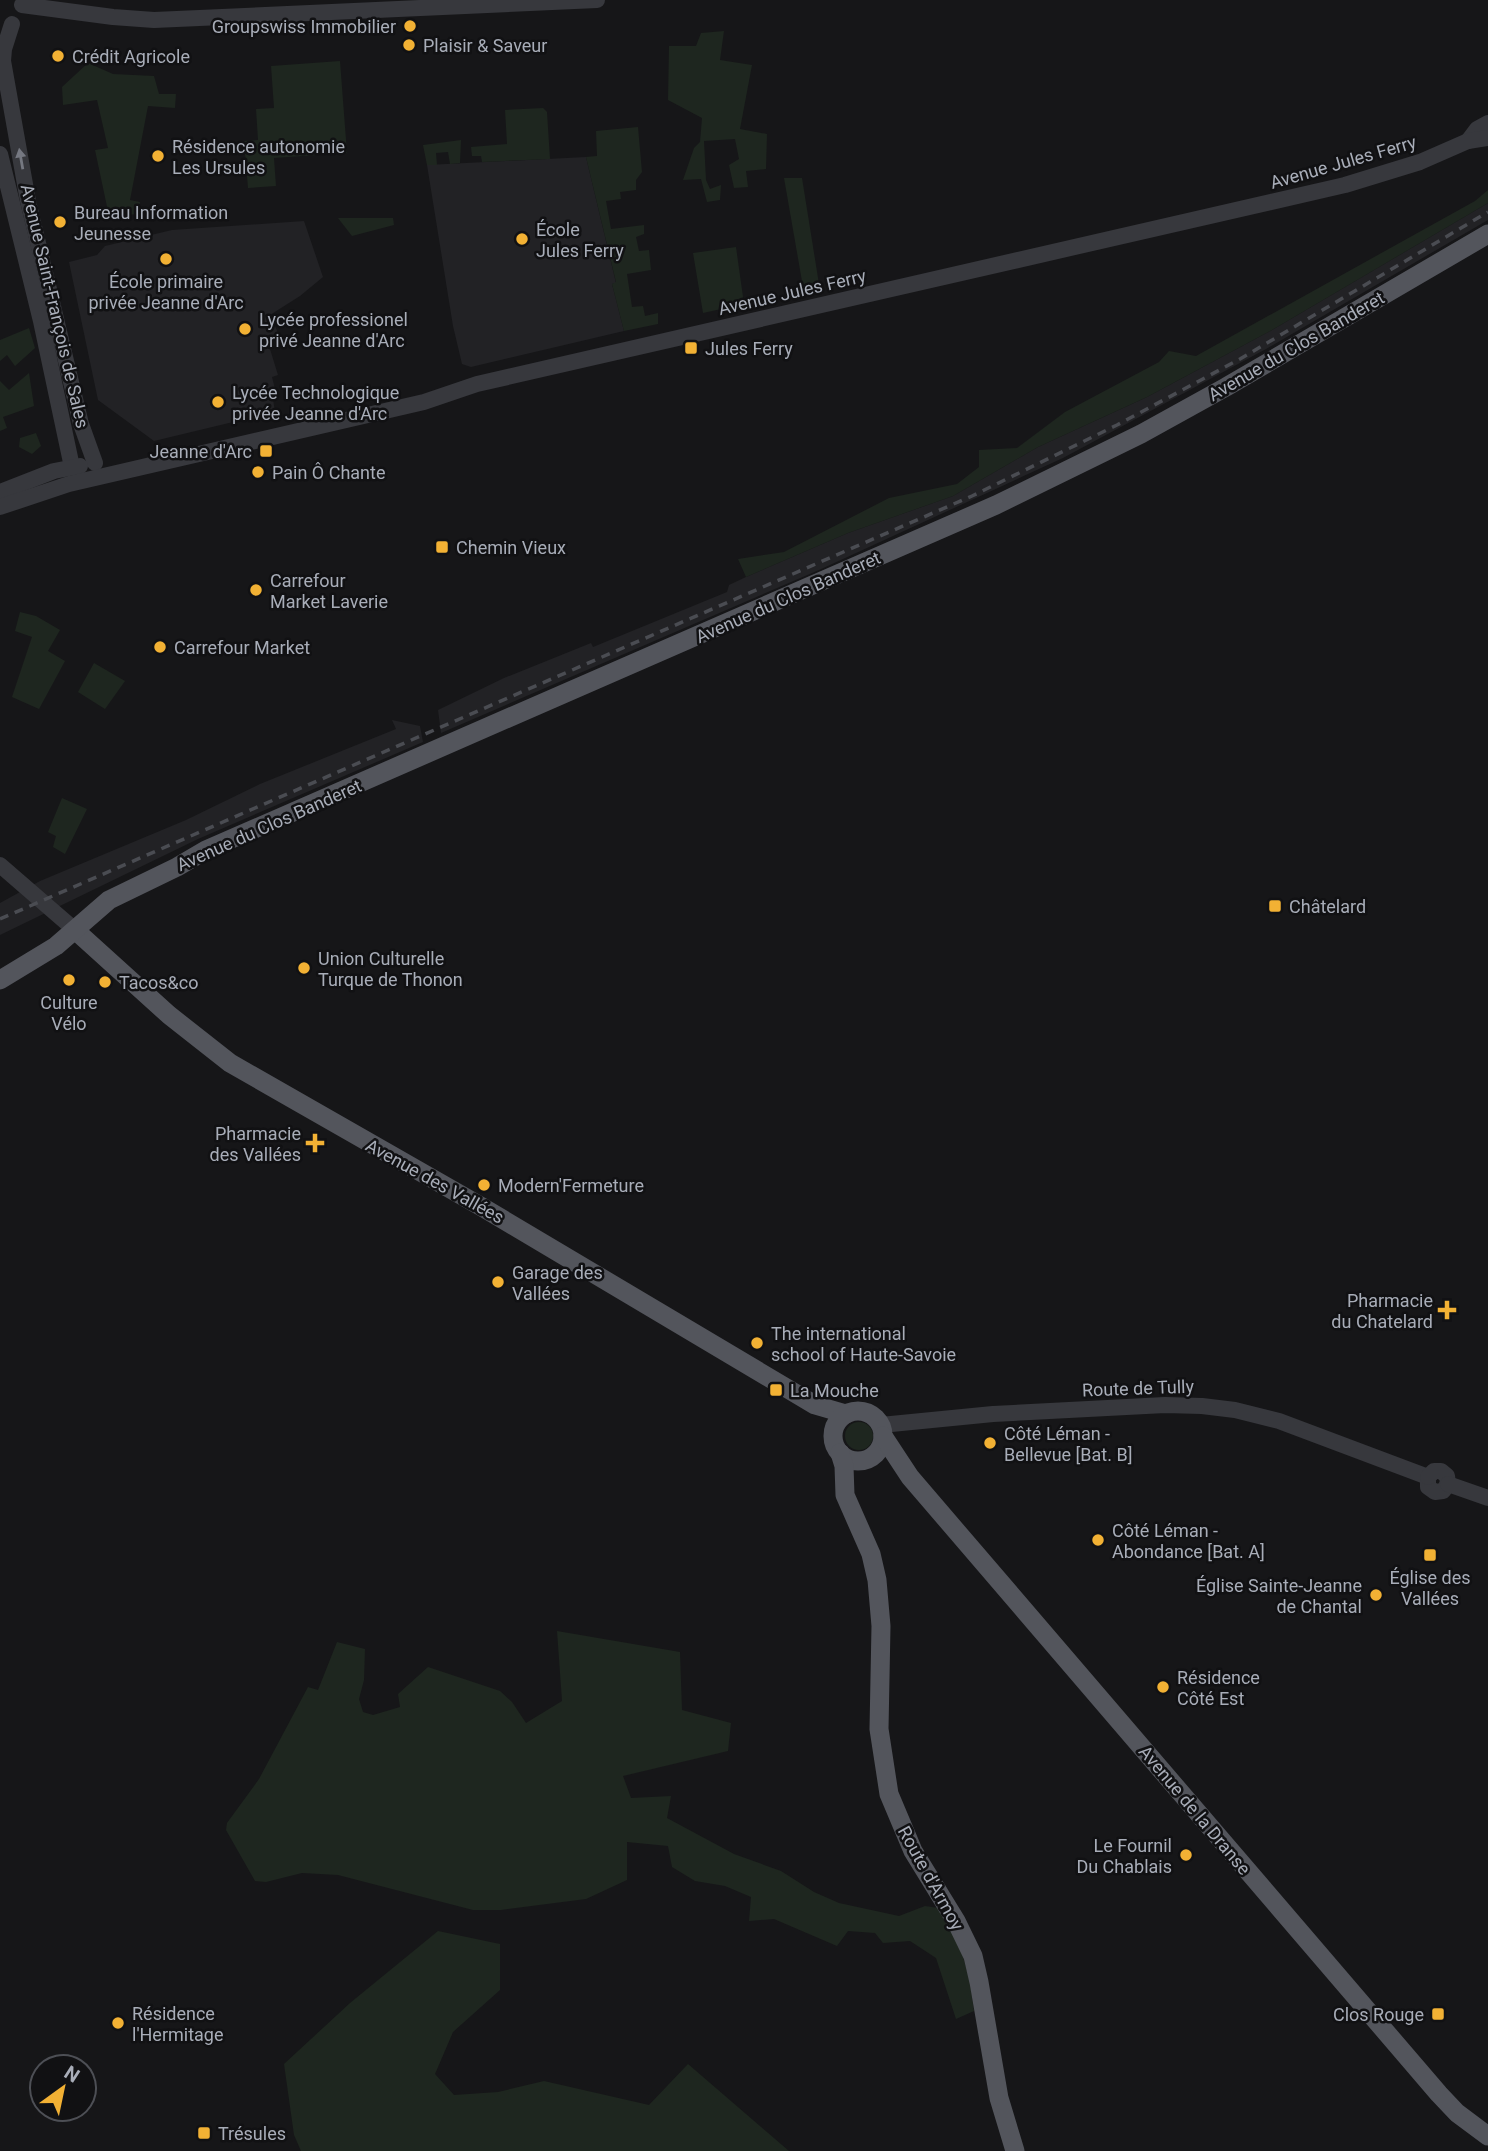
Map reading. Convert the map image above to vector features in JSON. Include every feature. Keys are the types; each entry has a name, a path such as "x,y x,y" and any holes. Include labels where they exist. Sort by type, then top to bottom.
{"main road":[{"name":"Avenue du Clos Banderet","path":"0,980 56,946 108,900 177,867 206,849 904,547 1068,471 1226,387 1488,234"},
{"name":"Avenue des Vallées","path":"75,930 169,1015 230,1063 463,1195 815,1405 846,1414"},
{"name":"Avenue des Vallées","path":"815,1405 834,1432"},
{"path":"845,1481 879,1449 882,1430 869,1413 859,1411 846,1414 838,1422 834,1442 840,1453 850,1459 865,1460"},
{"name":"Avenue de la Dranse","path":"882,1430 910,1477 1439,2094 1457,2113 1488,2136"},
{"name":"Route d'Armoy","path":"840,1453 847,1500 871,1554 877,1580 881,1626 879,1729 889,1794 913,1851 956,1920 973,1956 999,2098 1015,2151"},
{"name":"Avenue de la Dranse","path":"865,1460 888,1464 910,1477"}],"street":[{"path":"22,3 113,17 154,20 597,0"},
{"name":"Avenue Saint-François de Sales","path":"22,3 20,14 6,27 3,61 28,201 81,424 95,463"},
{"name":"Avenue Jules Ferry","path":"1468,141 1477,129 1488,123"},
{"name":"Avenue Jules Ferry","path":"0,507 69,484 424,402 477,384 1333,188 1395,170 1468,141 1488,138"},
{"name":"Avenue Saint-François de Sales","path":"0,155 41,321 72,467"},
{"path":"0,492 54,471 95,463 122,472"},
{"path":"0,865 75,930"},
{"name":"Route de Tully","path":"882,1430 993,1414 1165,1405 1202,1406 1235,1410 1279,1421 1428,1477 1428,1487 1435,1492 1443,1491 1448,1485 1488,1498"}],"shaded area":[{"path":"724,31 720,60 752,65 740,129 767,134 766,169 746,171 748,187 734,188 729,165 739,159 735,139 704,141 706,180 710,189 721,185 720,200 707,202 701,179 683,180 694,148 700,142 702,118 668,100 669,46 696,46 701,33"},
{"path":"340,61 347,153 274,158 276,186 248,188 244,141 258,140 256,109 274,108 271,66"},
{"path":"88,63 113,74 154,76 159,94 176,94 175,108 148,106 130,200 140,202 139,214 109,216 95,150 108,148 97,100 63,105 62,87"},
{"path":"543,108 547,112 550,159 482,162 481,156 472,156 471,147 507,144 505,110"},
{"path":"638,127 642,172 636,180 636,190 620,192 621,199 606,201 611,229 644,225 644,234 636,237 639,251 649,250 651,270 627,274 632,307 643,306 645,316 658,313 658,324 624,331 612,284 616,282 586,157 597,156 596,131"},
{"path":"461,140 460,163 450,164 448,152 436,153 437,165 427,165 423,145"},
{"name":"École Jules Ferry","path":"586,157 616,283 612,284 624,331 471,367 462,364 453,326 427,165"},
{"path":"784,178 802,178 819,284 803,287"},
{"path":"1488,190 1488,203 1272,330 1147,397 1038,447 953,496 848,533 746,577 738,559 784,552 889,498 957,484 979,467 979,450 1017,448 1065,412 1159,362 1169,351 1196,356 1475,201"},
{"path":"1488,203 1488,220 1266,349 1063,458 819,570 441,733 438,710 504,678 591,643 593,647 727,592 729,585 848,533 953,496 1038,447 1147,397 1272,330"},
{"path":"338,218 393,218 394,225 352,236"},
{"path":"304,221 323,277 270,315 282,342 270,349 278,375 272,377 277,397 273,399 275,412 154,441 98,400 69,262 97,255 105,246 172,230"},
{"path":"736,247 744,304 703,313 693,253"},
{"path":"29,328 35,348 15,366 7,355 0,361 0,340"},
{"path":"29,373 34,406 3,417 7,428 0,431 0,381 9,390"},
{"path":"36,433 41,446 32,454 19,447 20,438"},
{"path":"20,612 36,616 60,630 48,651 65,661 39,709 12,697 32,637 15,631"},
{"path":"94,663 125,681 105,709 78,692"},
{"path":"392,720 420,726 423,742 198,839 0,935 0,903 40,881 186,820 260,784 396,729"},
{"path":"62,798 87,809 65,854 53,847 56,836 48,832"},
{"path":"859,1422 869,1426 873,1436 869,1446 859,1450 849,1446 845,1436 849,1426"},
{"path":"557,1631 680,1652 682,1710 731,1723 728,1751 623,1776 631,1798 671,1796 667,1818 734,1854 781,1871 814,1892 839,1903 899,1916 925,1906 939,1908 961,1949 974,2011 956,2019 936,1958 910,1941 883,1943 875,1933 848,1931 837,1946 774,1919 749,1921 751,1897 725,1886 695,1881 672,1867 668,1846 627,1842 627,1880 586,1899 501,1910 473,1910 338,1875 302,1873 266,1882 255,1881 226,1830 227,1823 259,1779 308,1687 318,1690 337,1642 365,1649 364,1680 359,1699 363,1712 373,1715 400,1707 398,1694 428,1667 500,1691 512,1702 526,1723 562,1701"},
{"path":"438,1931 500,1944 500,1990 453,2032 435,2074 454,2095 498,2092 544,2081 649,2105 688,2064 789,2151 301,2151 294,2135 284,2064 350,2003"}],"railway":[{"path":"0,919 972,496 1117,425 1240,359 1488,212"}],"place":[{"name":"Groupswiss Immobilier","path":"410,26"},
{"name":"Plaisir & Saveur","path":"409,45"},
{"name":"Crédit Agricole","path":"58,56"},
{"name":"Résidence autonomie Les Ursules","path":"158,156"},
{"name":"Bureau Information Jeunesse","path":"60,222"},
{"name":"École Jules Ferry","path":"522,239"},
{"name":"École primaire privée Jeanne d'Arc","path":"166,259"},
{"name":"Lycée professionel privé Jeanne d'Arc","path":"245,329"},
{"name":"Jules Ferry","path":"691,348"},
{"name":"Lycée Technologique privée Jeanne d'Arc","path":"218,402"},
{"name":"Jeanne d'Arc","path":"266,451"},
{"name":"Pain Ô Chante","path":"258,472"},
{"name":"Chemin Vieux","path":"442,547"},
{"name":"Carrefour Market Laverie","path":"256,590"},
{"name":"Carrefour Market","path":"160,647"},
{"name":"Châtelard","path":"1275,906"},
{"name":"Union Culturelle Turque de Thonon","path":"304,968"},
{"name":"Culture Vélo","path":"69,980"},
{"name":"Tacos&co","path":"105,982"},
{"name":"Pharmacie des Vallées","path":"315,1143"},
{"name":"Modern'Fermeture","path":"484,1185"},
{"name":"Garage des Vallées","path":"498,1282"},
{"name":"Pharmacie du Chatelard","path":"1447,1310"},
{"name":"The international school of Haute-Savoie","path":"757,1343"},
{"name":"La Mouche","path":"776,1390"},
{"name":"Côté Léman - Bellevue [Bat. B]","path":"990,1443"},
{"name":"Côté Léman - Abondance [Bat. A]","path":"1098,1540"},
{"name":"Église des Vallées","path":"1430,1555"},
{"name":"Église Sainte-Jeanne de Chantal","path":"1376,1595"},
{"name":"Résidence Côté Est","path":"1163,1687"},
{"name":"Le Fournil Du Chablais","path":"1186,1855"},
{"name":"Clos Rouge","path":"1438,2014"},
{"name":"Résidence l'Hermitage","path":"118,2023"},
{"name":"Trésules","path":"204,2133"}]}
